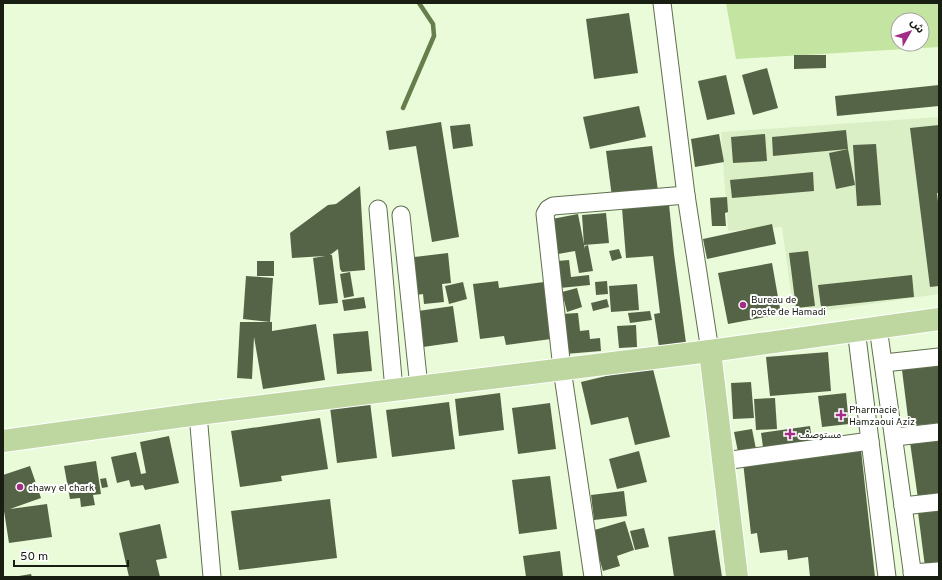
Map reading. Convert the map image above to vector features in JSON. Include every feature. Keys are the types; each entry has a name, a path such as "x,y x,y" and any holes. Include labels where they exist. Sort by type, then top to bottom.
{"main road":[{"path":"3,441 198,414 710,351 856,329 939,319"},
{"path":"710,351 737,577"}],"street":[{"path":"662,3 686,195 710,351"},
{"path":"593,577 562,369 545,214 548,209 553,206 686,195"},
{"path":"378,209 394,390"},
{"path":"401,215 419,386"},
{"path":"878,326 895,437 913,575 939,571"},
{"path":"856,329 887,577"},
{"path":"884,363 939,358"},
{"path":"198,414 212,577"},
{"path":"895,437 939,432"},
{"path":"724,461 870,441"},
{"path":"903,506 939,502"}],"shaded area":[{"path":"939,117 939,294 794,315 782,227 728,231 721,132"}],"green space":[{"path":"726,3 939,3 939,47 930,48 930,12 890,12 890,50 736,59"}],"building":[{"path":"629,13 638,73 594,79 586,19"},
{"path":"794,55 826,55 826,68 794,69"},
{"path":"767,68 778,108 753,115 742,75"},
{"path":"726,75 735,114 707,120 698,81"},
{"path":"939,85 939,106 837,116 835,96"},
{"path":"639,106 646,137 590,149 583,117"},
{"path":"441,122 459,237 432,242 416,146 389,150 386,131"},
{"path":"470,124 473,146 453,149 450,126"},
{"path":"939,125 939,193 937,193 939,210 939,286 930,287 910,128"},
{"path":"846,130 848,149 773,156 772,137"},
{"path":"719,134 724,162 695,167 691,139"},
{"path":"765,134 767,161 733,163 731,137"},
{"path":"876,144 881,205 857,206 853,145"},
{"path":"652,146 658,191 612,197 606,151"},
{"path":"848,149 855,185 836,189 829,153"},
{"path":"813,172 814,191 732,198 730,180"},
{"path":"360,186 365,270 342,272 340,269 338,249 330,255 332,255 338,303 319,305 313,258 325,256 292,258 290,233 328,205 336,204"},
{"path":"727,197 728,212 725,213 726,226 712,226 710,198"},
{"path":"669,204 686,343 659,347 654,314 660,313 653,256 626,258 622,208"},
{"path":"606,213 609,243 584,245 582,215"},
{"path":"578,214 585,249 585,246 588,245 593,271 579,273 575,251 558,254 552,219"},
{"path":"772,224 776,244 707,259 703,239"},
{"path":"619,249 622,258 612,261 609,251"},
{"path":"808,251 815,306 796,308 789,253"},
{"path":"448,253 451,283 442,284 444,302 424,304 423,294 410,296 406,258"},
{"path":"569,260 571,277 589,275 590,285 560,288 557,261"},
{"path":"257,261 274,261 274,276 257,276"},
{"path":"772,263 781,314 728,324 718,273"},
{"path":"350,272 354,296 344,298 340,274"},
{"path":"912,275 914,297 821,307 818,285"},
{"path":"246,276 273,278 270,322 243,319"},
{"path":"498,281 499,288 544,282 551,339 506,345 504,336 480,339 473,284"},
{"path":"607,281 608,294 596,295 595,282"},
{"path":"463,282 467,299 449,304 445,286"},
{"path":"637,284 639,310 611,312 609,286"},
{"path":"577,288 582,307 567,312 562,292"},
{"path":"364,297 366,308 344,311 342,300"},
{"path":"607,299 609,307 593,311 591,303"},
{"path":"453,306 458,342 423,347 418,311"},
{"path":"650,311 652,320 630,323 628,313"},
{"path":"578,313 580,331 589,330 590,339 600,338 601,351 565,354 561,314"},
{"path":"240,322 272,322 272,331 316,324 325,380 263,389 254,337 252,379 237,378"},
{"path":"636,325 637,347 619,348 617,326"},
{"path":"368,331 372,371 337,374 333,334"},
{"path":"828,352 831,391 770,396 766,357"},
{"path":"652,365 670,437 635,445 628,417 591,425 581,382"},
{"path":"939,365 939,423 909,426 902,370"},
{"path":"751,382 754,418 733,419 731,383"},
{"path":"500,393 504,430 459,436 455,399"},
{"path":"846,393 849,424 822,427 818,396"},
{"path":"775,398 777,429 756,430 754,399"},
{"path":"370,402 377,458 337,463 330,407"},
{"path":"449,402 455,449 392,457 386,410"},
{"path":"550,403 556,449 518,454 512,408"},
{"path":"320,418 328,469 281,476 282,481 240,487 231,431"},
{"path":"810,426 813,447 764,454 761,433"},
{"path":"752,429 757,454 739,457 734,432"},
{"path":"169,436 179,483 145,490 143,485 131,487 129,480 117,483 111,457 136,452 141,474 146,473 140,442"},
{"path":"939,439 939,497 918,499 910,442"},
{"path":"861,450 875,577 810,577 808,557 788,560 787,550 760,553 757,533 751,534 743,462"},
{"path":"639,451 647,482 617,489 609,459"},
{"path":"96,461 101,494 93,495 95,505 81,507 80,498 70,499 64,466"},
{"path":"30,466 41,498 10,509 47,504 52,537 9,543 3,511 3,475"},
{"path":"550,476 557,529 519,534 512,480"},
{"path":"106,478 108,487 102,488 100,479"},
{"path":"624,491 627,516 594,520 591,495"},
{"path":"330,499 337,558 239,570 231,511"},
{"path":"939,509 939,565 925,567 918,512"},
{"path":"625,521 634,550 617,556 620,566 603,571 591,531"},
{"path":"160,524 167,558 156,560 160,577 129,577 119,533"},
{"path":"644,528 649,547 635,550 630,531"},
{"path":"715,530 722,577 674,577 668,537"},
{"path":"560,551 563,576 526,577 523,556"},
{"path":"31,574 32,577 19,577 19,576"}],"waterway":[{"path":"403,108 434,36 433,24 419,3"}],"place":[{"name":"Bureau de poste de Hamadi","path":"743,305"},
{"name":"Pharmacie Hamzaoui Aziz","path":"841,415"},
{"name":"مستوصف","path":"790,434"},
{"name":"chawy el chark","path":"20,487"}]}
